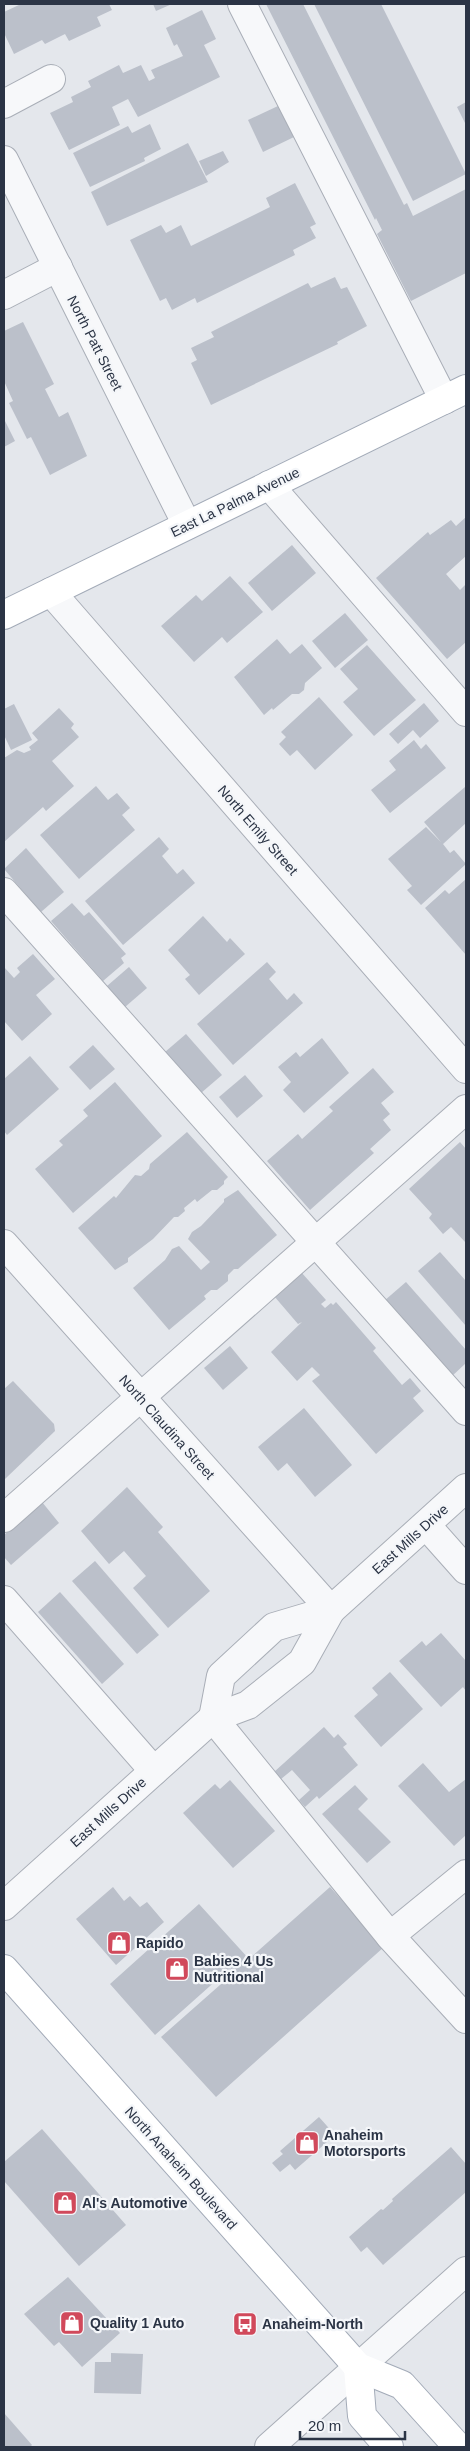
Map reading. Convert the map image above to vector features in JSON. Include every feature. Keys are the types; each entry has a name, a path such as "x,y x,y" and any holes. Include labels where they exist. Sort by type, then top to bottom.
{"main road":[{"name":"East La Palma Avenue","path":"4,614 455,394"},
{"name":"North Anaheim Boulevard","path":"4,1969 358,2366 402,2385 458,2447"},
{"path":"358,2366 362,2416 389,2447"}],"street":[{"path":"242,4 455,394"},
{"path":"4,104 51,80"},
{"name":"North Patt Street","path":"4,160 187,525"},
{"path":"4,295 58,267"},
{"path":"270,485 466,712"},
{"name":"North Emily Street","path":"50,592 466,1069"},
{"path":"4,892 315,1243 466,1410"},
{"path":"4,1518 466,1109"},
{"name":"North Claudina Street","path":"4,1244 331,1610"},
{"name":"East Mills Drive","path":"4,1906 213,1718 248,1705 302,1662 331,1610 466,1488"},
{"path":"426,1525 466,1570"},
{"path":"4,1600 154,1771"},
{"name":"East Mills Drive","path":"213,1718 221,1676 274,1627 331,1610"},
{"path":"213,1718 390,1936 466,2019"},
{"path":"390,1936 466,1874"},
{"path":"269,2447 466,2271"}],"building":[{"path":"21,4 109,4 112,10 97,17 101,26 69,41 65,34 45,44 42,40 14,54 4,33 4,12"},
{"path":"153,4 172,4 156,11"},
{"path":"266,4 303,4 404,205 407,203 413,216 466,189 466,273 411,301 377,234 382,230 376,218 375,220"},
{"path":"314,4 381,4 466,174 413,201"},
{"path":"202,10 216,39 204,45 220,77 138,117 128,99 112,107 120,125 69,150 50,113 73,102 71,97 91,87 88,81 119,65 123,73 141,65 149,81 155,78 151,70 183,56 177,44 174,46 166,28"},
{"path":"466,102 466,125 457,107"},
{"path":"278,106 294,137 263,152 248,120"},
{"path":"150,124 161,149 144,158 145,161 90,187 73,153 128,126 132,133"},
{"path":"188,143 208,182 107,226 91,192"},
{"path":"223,151 229,162 206,176 199,161"},
{"path":"295,183 316,224 310,227 316,238 293,250 295,255 197,303 195,298 172,310 166,298 160,301 130,240 161,225 166,233 181,225 191,246 270,207 266,198"},
{"path":"335,277 341,289 347,287 367,326 337,342 338,344 211,405 191,363 197,360 191,348 214,337 211,332 308,283 311,288"},
{"path":"23,322 54,384 45,389 59,417 68,412 87,456 50,475 31,437 27,439 9,403 13,401 4,381 4,331"},
{"path":"4,419 15,441 4,447"},
{"path":"466,517 466,556 446,574 460,590 466,584 466,642 447,659 376,578 428,532 430,535 451,520 456,526"},
{"path":"292,545 316,573 272,611 248,583"},
{"path":"230,576 263,612 227,643 222,637 194,662 161,626 196,595 202,601"},
{"path":"345,613 368,640 335,668 312,641"},
{"path":"277,639 290,654 302,644 322,668 305,683 304,690 299,694 292,694 264,715 234,677"},
{"path":"367,645 416,700 374,736 343,702 358,689 340,669"},
{"path":"319,697 353,735 315,770 297,750 290,756 279,744 286,737 281,732"},
{"path":"424,703 439,721 420,738 413,730 398,744 389,734"},
{"path":"14,704 32,740 11,750 4,735 4,709"},
{"path":"59,708 74,724 71,728 79,737 52,761 74,786 46,811 43,807 4,842 4,758 17,750 24,753 31,750 29,747 38,740 32,733"},
{"path":"414,740 421,749 426,744 446,768 390,813 371,790 396,770 389,761"},
{"path":"96,786 108,800 117,793 130,808 122,815 135,830 79,879 40,835"},
{"path":"465,787 466,823 443,844 450,853 454,850 466,864 421,905 407,890 412,886 388,859 426,827 441,842 424,822"},
{"path":"159,837 169,849 162,856 177,874 183,869 195,883 123,945 85,901"},
{"path":"26,848 64,892 41,912 4,869"},
{"path":"466,879 466,955 425,908 445,890 449,894"},
{"path":"72,903 84,916 89,912 126,954 121,958 124,963 103,981 51,921"},
{"path":"203,916 227,942 230,938 245,954 199,995 185,979 190,975 168,950"},
{"path":"33,954 55,979 36,995 52,1014 22,1041 4,1021 4,967 14,978 20,972 17,968"},
{"path":"267,962 276,972 269,979 287,1000 294,993 303,1003 233,1065 197,1024"},
{"path":"129,967 147,988 125,1007 107,986"},
{"path":"186,1034 222,1075 201,1093 165,1052"},
{"path":"322,1038 349,1073 304,1113 283,1090 291,1082 278,1067 296,1052 300,1057"},
{"path":"93,1045 115,1069 90,1090 69,1067"},
{"path":"30,1056 59,1089 7,1135 4,1131 4,1079"},
{"path":"373,1068 394,1092 381,1103 390,1114 383,1120 391,1130 370,1149 374,1153 310,1210 267,1161 298,1134 302,1139 333,1111 329,1107"},
{"path":"245,1075 263,1096 237,1118 219,1097"},
{"path":"115,1082 162,1136 73,1213 35,1169 63,1145 59,1141 88,1116 83,1110"},
{"path":"187,1132 228,1177 217,1190 212,1190 197,1202 195,1199 184,1208 185,1211 178,1217 174,1217 153,1239 128,1258 128,1262 115,1270 78,1228 114,1196 116,1198 135,1175 141,1176 149,1169 150,1164"},
{"path":"460,1142 466,1149 466,1243 451,1227 443,1234 429,1218 432,1214 409,1189"},
{"path":"238,1190 277,1235 238,1269 234,1269 228,1275 228,1281 217,1290 211,1290 204,1296 206,1299 169,1330 133,1288 165,1260 172,1249 179,1246 201,1270 210,1262 188,1239 192,1232 201,1226 224,1202 224,1199"},
{"path":"440,1252 466,1281 466,1326 418,1271"},
{"path":"301,1272 326,1300 321,1304 325,1308 331,1303 333,1305 336,1302 376,1348 373,1351 402,1385 410,1378 421,1391 413,1398 424,1411 376,1454 312,1381 320,1375 312,1367 297,1381 271,1352 302,1322 298,1324 274,1296"},
{"path":"406,1282 466,1350 466,1363 451,1377 384,1301"},
{"path":"230,1346 248,1368 223,1390 204,1368"},
{"path":"13,1381 54,1424 55,1431 5,1479 4,1389"},
{"path":"304,1408 352,1465 315,1497 287,1463 278,1471 258,1447"},
{"path":"127,1487 163,1527 158,1532 210,1591 168,1628 133,1588 146,1576 124,1551 109,1564 81,1531"},
{"path":"42,1502 59,1523 11,1565 4,1557 4,1535"},
{"path":"95,1561 159,1635 137,1654 72,1581"},
{"path":"60,1592 124,1664 102,1684 38,1612"},
{"path":"441,1633 466,1661 466,1691 463,1687 441,1707 399,1661 422,1641 426,1646"},
{"path":"390,1672 423,1709 381,1747 354,1716 378,1695 372,1688"},
{"path":"324,1727 334,1738 338,1734 347,1744 343,1747 358,1765 319,1799 317,1796 305,1807 299,1800 310,1790 292,1770 281,1779 274,1772"},
{"path":"423,1763 449,1792 466,1779 466,1835 454,1846 398,1786"},
{"path":"230,1780 275,1831 233,1868 183,1813 215,1784 220,1789"},
{"path":"355,1785 368,1799 358,1809 391,1842 367,1863 322,1814"},
{"name":"Rapido","path":"113,1887 124,1901 130,1896 140,1907 147,1902 164,1922 116,1965 76,1919"},
{"path":"330,1887 384,1947 216,2097 161,2037 229,1977 226,1973 237,1962 155,2035 110,1984 199,1904 249,1959"},
{"name":"Anaheim Motorsports","path":"319,2117 335,2135 295,2170 290,2164 280,2172 272,2163 283,2154 280,2151"},
{"name":"Al's Automotive","path":"42,2129 126,2225 79,2266 4,2181 4,2162"},
{"path":"451,2147 466,2164 466,2192 383,2265 367,2247 361,2252 349,2237 381,2209 383,2210 393,2201 392,2199"},
{"name":"Quality 1 Auto","path":"68,2277 120,2333 82,2367 59,2342 54,2346 24,2314"},
{"path":"111,2353 143,2354 141,2394 94,2393 95,2362 111,2362"},
{"path":"4,2413 32,2445 30,2447 4,2447"}],"place":[{"name":"Rapido","path":"119,1943"},
{"name":"Babies 4 Us Nutritional","path":"177,1969"},
{"name":"Anaheim Motorsports","path":"307,2143"},
{"name":"Al's Automotive","path":"65,2203"},
{"name":"Quality 1 Auto","path":"72,2323"},
{"name":"Anaheim-North","path":"245,2324"}]}
